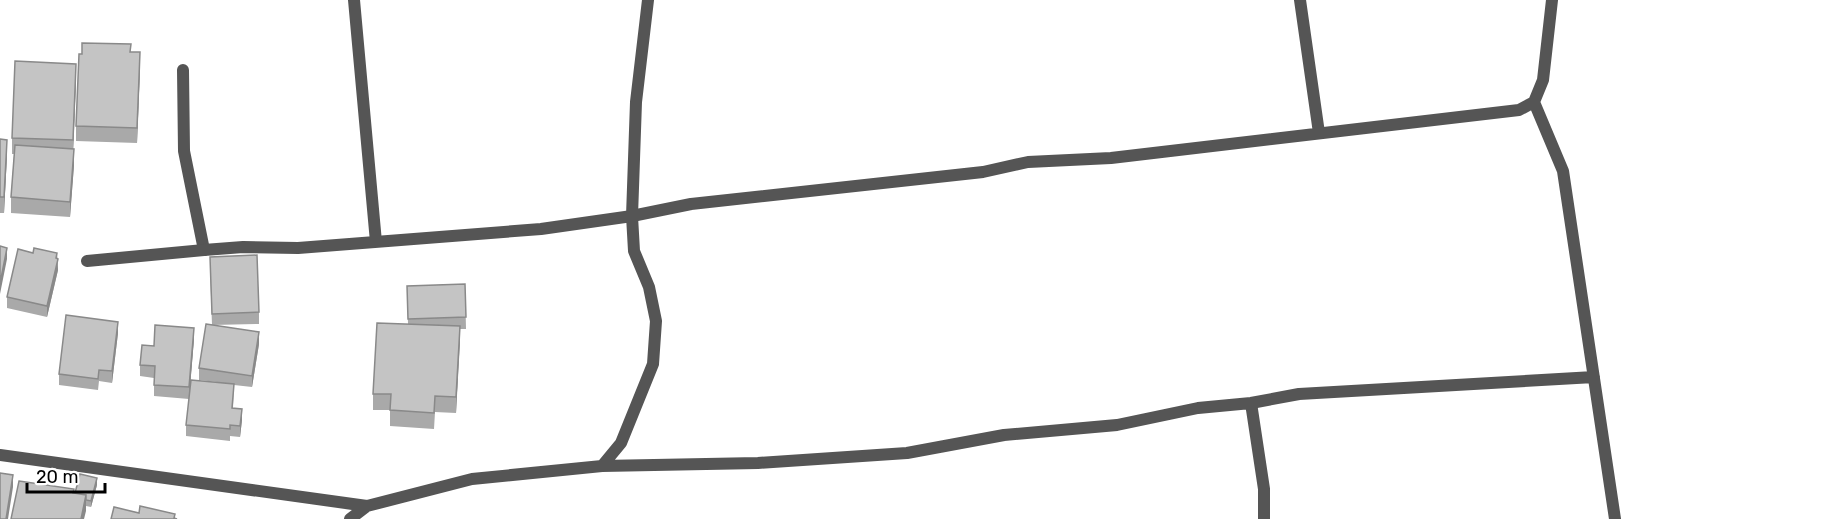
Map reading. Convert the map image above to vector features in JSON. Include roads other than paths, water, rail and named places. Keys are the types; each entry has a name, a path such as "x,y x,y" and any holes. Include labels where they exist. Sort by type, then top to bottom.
{"street":[{"path":"354,0 376,242"},
{"path":"602,466 621,443 653,364 656,321 649,287 634,251 632,216 636,102 648,0"},
{"path":"1300,0 1319,133"},
{"path":"87,261 204,250 298,248 541,229 632,216 691,204 983,172 1028,162 1111,158 1234,145 1519,110 1534,102 1543,81 1552,0"},
{"path":"183,70 184,151 204,250"},
{"path":"1534,102 1563,171 1615,519"},
{"path":"0,455 368,506 472,479 602,466 758,463 907,453 1004,435 1117,425 1198,408 1251,403 1299,394 1594,377"},
{"path":"1251,403 1264,489 1264,519"},
{"path":"351,519 368,506"}]}
